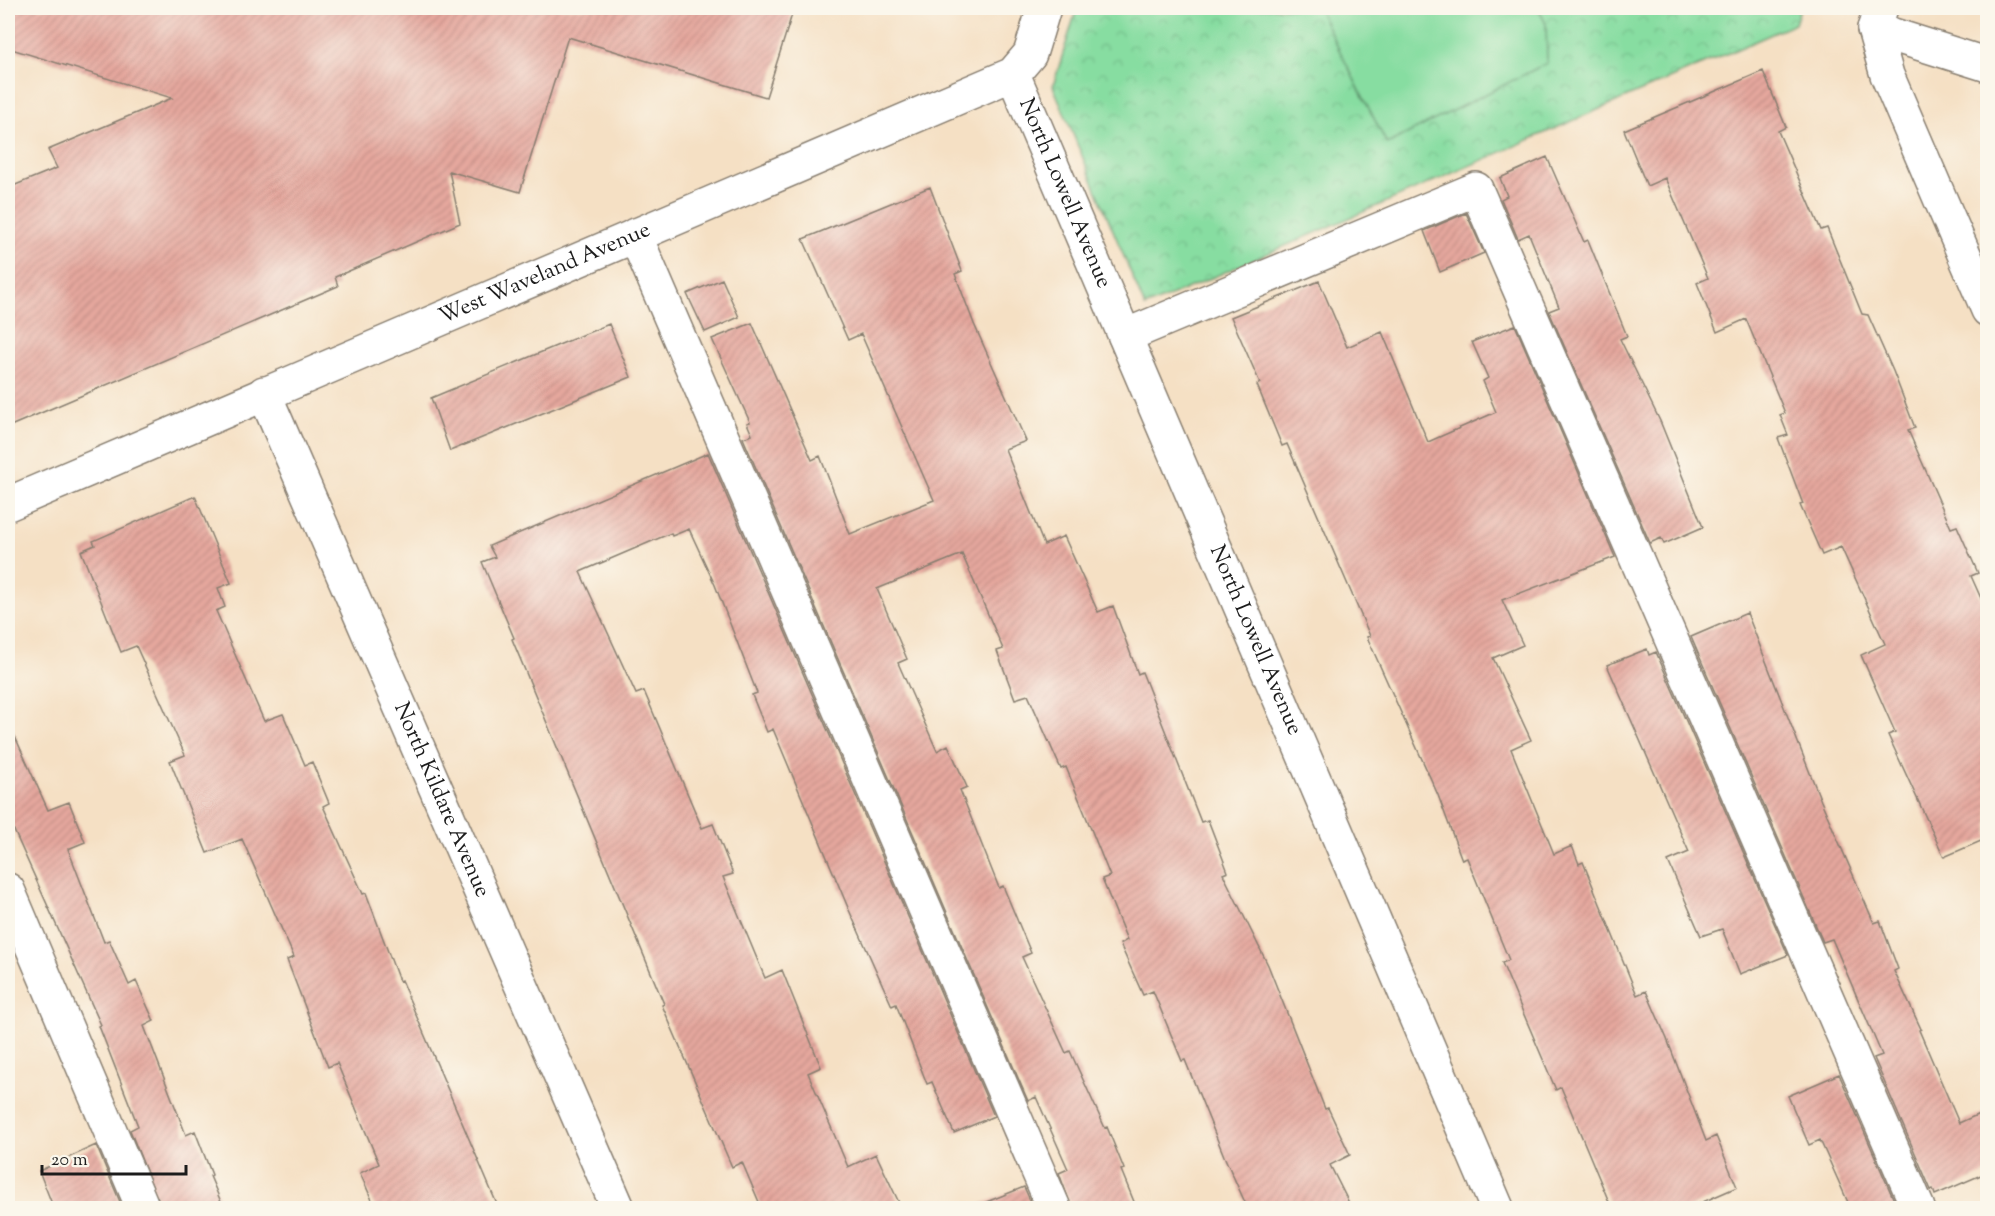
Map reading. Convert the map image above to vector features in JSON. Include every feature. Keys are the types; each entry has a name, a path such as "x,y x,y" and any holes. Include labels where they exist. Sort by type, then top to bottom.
{"street":[{"name":"West Waveland Avenue","path":"8,504 1013,74 1030,54 1044,8"},
{"path":"1878,18 1988,65"},
{"path":"1878,18 1887,75 1988,310"},
{"name":"North Lowell Avenue","path":"1013,74 1497,1209"},
{"path":"1125,336 1476,189 1918,1209"},
{"path":"636,235 1054,1209"},
{"name":"North Kildare Avenue","path":"264,393 618,1209"},
{"path":"8,890 143,1209"}],"green space":[{"path":"1077,8 1800,8 1795,24 1145,307 1053,86"},
{"path":"1318,8 1538,8 1546,24 1547,63 1387,144"}],"building":[{"path":"8,8 794,8 766,97 568,37 520,192 449,171 460,223 335,277 338,286 8,427 8,188 57,168 48,150 172,98 8,48"},
{"path":"1763,71 1786,127 1778,131 1821,230 1827,228 1862,314 1868,315 1893,371 1915,428 1908,430 1951,528 1957,526 1978,573 1971,576 1988,614 1988,838 1944,857 1888,735 1895,732 1861,655 1885,644 1841,547 1822,555 1800,505 1803,504 1778,438 1788,435 1780,415 1785,413 1746,319 1717,332 1697,283 1708,278 1665,178 1647,186 1624,130"},
{"path":"1547,157 1584,242 1588,240 1627,336 1620,339 1660,421 1703,527 1664,544 1661,538 1650,543 1549,311 1559,307 1529,234 1518,239 1501,199 1507,196 1500,178"},
{"path":"930,187 962,271 955,274 974,324 1026,441 1005,449 1044,545 1064,536 1098,612 1113,606 1138,674 1142,672 1201,822 1208,820 1228,872 1223,874 1268,965 1325,1109 1328,1108 1350,1155 1330,1165 1352,1209 1248,1209 1153,991 1143,995 1120,944 1127,940 1102,879 1110,876 1066,767 1061,769 1028,695 1015,699 997,651 1003,649 962,554 877,589 907,659 898,663 937,751 948,745 967,787 960,790 999,888 1003,886 1031,953 1022,957 1066,1053 1070,1051 1105,1128 1107,1127 1137,1209 1072,1209 1059,1173 1068,1169 1036,1097 1028,1101 743,438 752,435 747,423 750,422 712,339 752,323 812,460 820,456 850,534 934,500 861,334 848,340 803,239"},
{"path":"1466,213 1484,253 1440,272 1424,231"},
{"path":"722,279 739,317 705,332 687,294"},
{"path":"1319,281 1347,347 1382,332 1428,442 1496,412 1483,381 1488,378 1472,342 1515,325 1615,557 1502,600 1523,645 1493,658 1531,740 1511,749 1554,854 1572,846 1579,864 1583,862 1637,995 1646,991 1706,1141 1716,1136 1737,1187 1687,1209 1612,1209 1561,1087 1556,1090 1502,963 1509,960 1467,858 1462,860 1438,795 1367,637 1370,636 1287,444 1282,446 1257,385 1260,383 1231,317"},
{"path":"609,324 631,377 450,451 431,398"},
{"path":"708,453 994,1116 954,1133 932,1082 927,1084 896,1004 892,1006 849,910 773,729 767,732 752,695 757,693 715,585 689,529 672,536 671,533 580,572 636,694 644,691 702,828 713,824 733,874 723,877 765,978 782,970 821,1067 808,1073 848,1167 876,1154 902,1209 762,1209 742,1162 732,1167 662,1005 664,1004 482,562 495,557 489,546"},
{"path":"195,496 231,583 218,588 225,607 216,611 264,721 283,714 305,765 312,762 329,803 323,806 363,894 366,893 399,981 401,980 499,1209 376,1209 360,1173 379,1164 337,1063 328,1067 287,960 294,957 242,839 207,853 170,761 185,755 136,646 121,652 81,551 95,545 93,541"},
{"path":"1747,613 1821,801 1874,923 1880,921 1898,969 1894,971 1921,1029 1919,1030 1959,1123 1988,1110 1988,1172 1935,1195 1874,1058 1882,1055 1832,939 1823,942 1691,637"},
{"path":"1647,649 1649,655 1656,652 1788,955 1740,974 1722,929 1701,936 1668,861 1689,852 1607,665"},
{"path":"8,721 48,810 69,802 85,842 68,849 104,942 109,940 129,985 136,981 154,1021 144,1026 186,1135 195,1131 224,1209 161,1209 130,1130 138,1126 99,1026 101,1025 8,817"},
{"path":"1839,1074 1897,1207 1893,1209 1851,1209 1820,1140 1809,1145 1788,1096"},
{"path":"96,1145 123,1209 54,1209 39,1171"},
{"path":"1024,1187 1034,1209 975,1209 974,1207"}]}
